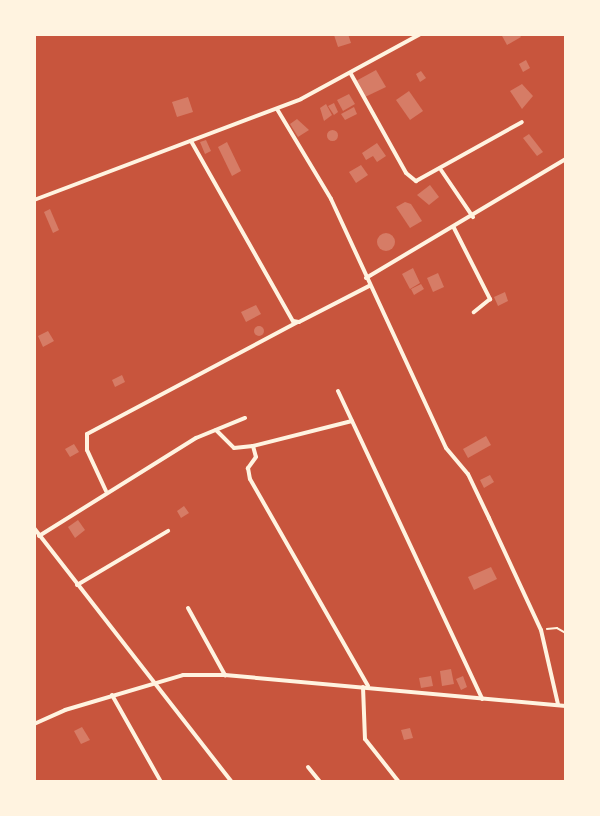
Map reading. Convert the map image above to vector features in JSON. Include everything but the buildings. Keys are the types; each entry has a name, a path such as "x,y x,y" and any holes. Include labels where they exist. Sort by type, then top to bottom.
{"street":[{"path":"34,200 277,109 351,74 418,35"},
{"path":"351,74 406,173 416,181 441,170 522,122"},
{"path":"277,109 331,199 369,286 446,448 468,474 541,630 558,704"},
{"path":"191,141 296,323"},
{"path":"366,278 473,217 566,159"},
{"path":"441,170 473,217"},
{"path":"454,228 490,299 474,312"},
{"path":"106,491 87,450 87,434 369,286"},
{"path":"338,391 482,699"},
{"path":"39,536 106,491 216,430 245,418"},
{"path":"216,430 234,448 253,446 352,421"},
{"path":"253,446 256,457 248,468 250,479 365,687 365,739 399,782"},
{"path":"34,528 232,782"},
{"path":"77,585 168,531"},
{"path":"188,608 225,675"},
{"path":"34,724 112,695 183,675 225,675 566,706"},
{"path":"112,695 161,782"},
{"path":"308,768 320,782"}],"path":[{"path":"541,630 557,628 566,633"}]}
